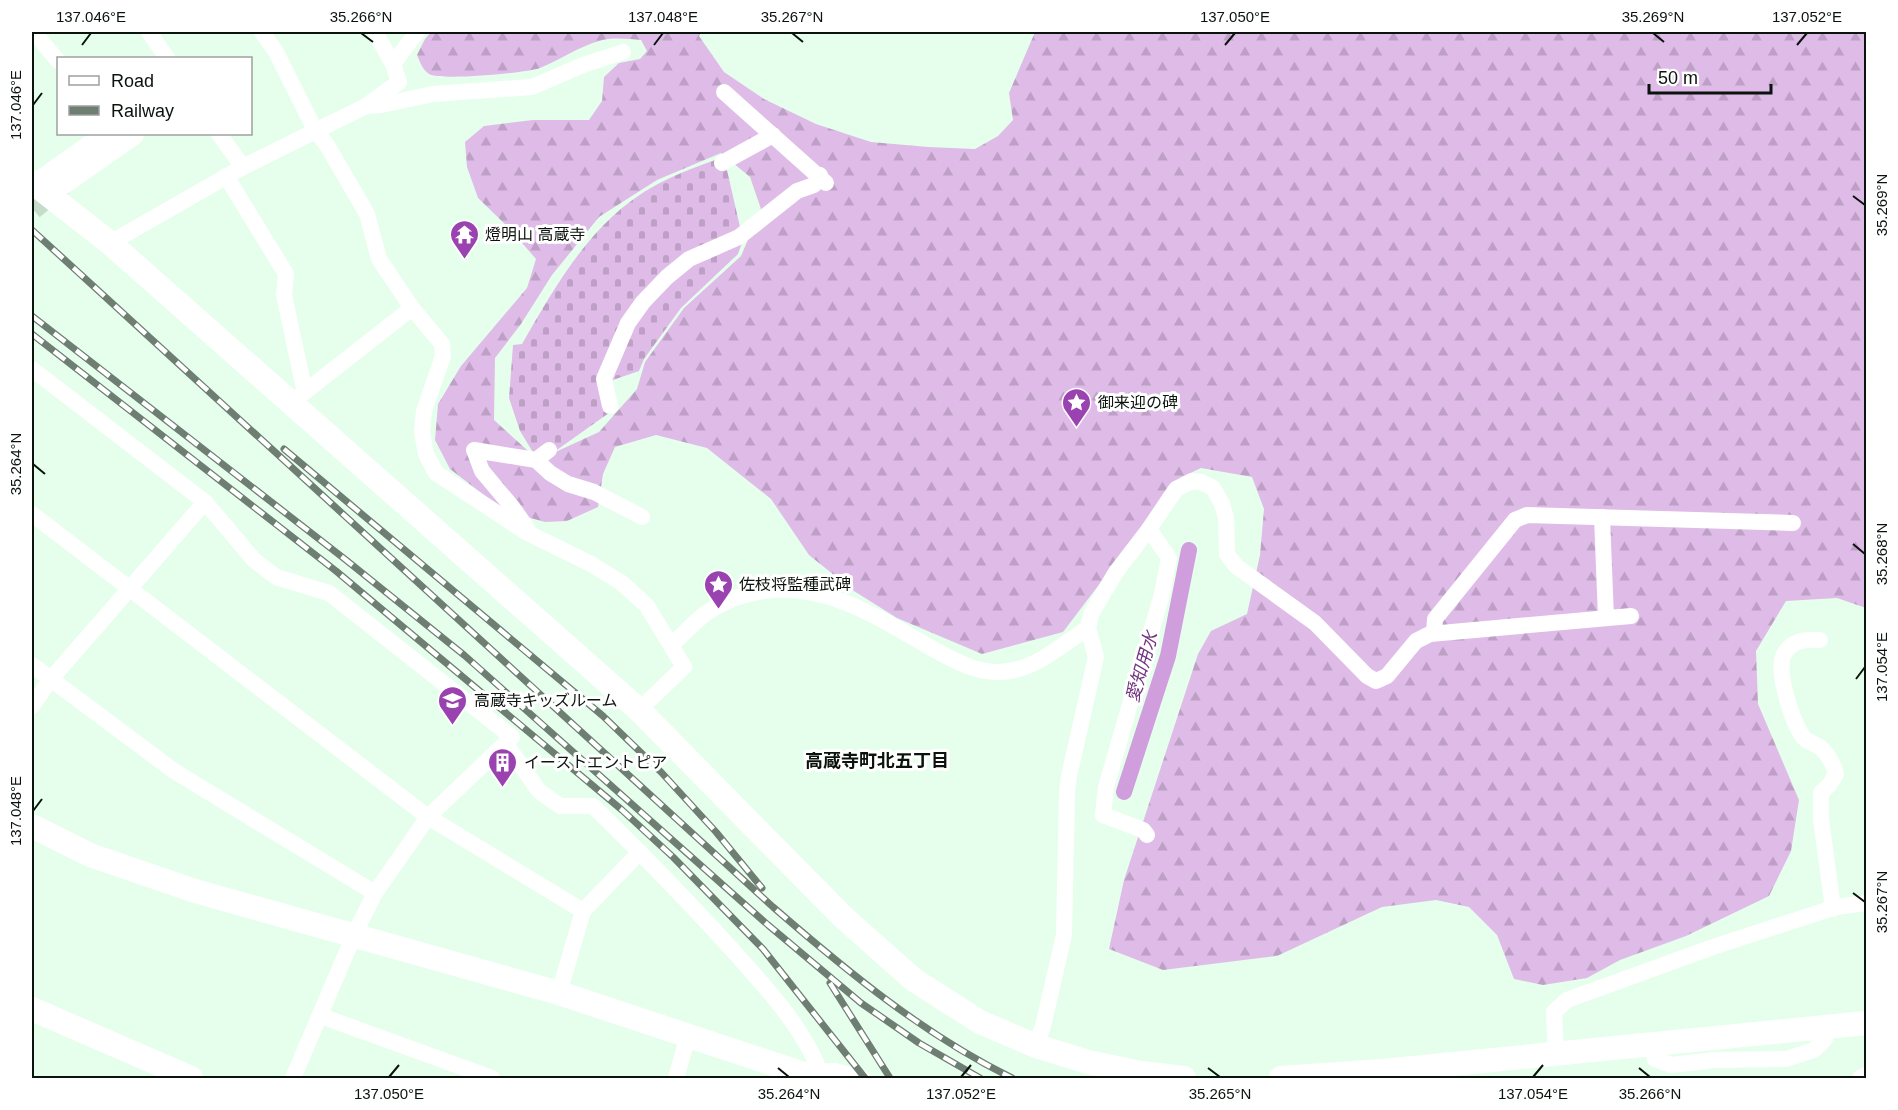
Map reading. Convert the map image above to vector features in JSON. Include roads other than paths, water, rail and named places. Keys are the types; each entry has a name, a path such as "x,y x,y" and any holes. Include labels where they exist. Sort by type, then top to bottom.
{"street":[{"path":"34,32 57,60"},
{"path":"149,32 166,57"},
{"path":"262,32 276,52 315,130 327,145 367,214 379,259 412,308 442,344 443,356 424,411 422,432 426,454 435,473 526,532 591,564 622,584 647,606 684,667 639,710"},
{"path":"110,243 226,176 366,106 399,82 393,64 375,32"},
{"path":"393,64 417,32"},
{"path":"366,106 433,94 532,87 583,65 623,52"},
{"path":"610,406 604,379 627,323 643,302 667,277 690,259 739,237 797,191 823,179 724,92"},
{"path":"101,135 32,183 299,395 639,710 843,917 914,980 980,1022 1036,1046 1088,1062 1141,1073 1184,1078"},
{"path":"62,183 131,135"},
{"path":"220,135 243,167"},
{"path":"722,162 773,135"},
{"path":"226,176 286,274 284,294 303,384 299,395"},
{"path":"299,395 412,308"},
{"path":"33,372 205,502 254,560 276,577 329,593 512,737 428,818 375,893 354,935 293,1078"},
{"path":"526,532 527,528 482,471 474,450 542,455 550,473 568,484 594,492 642,517"},
{"path":"1036,1046 1043,1026 1064,935 1069,776 1096,657 1088,628 1091,614 1116,572 1176,489 1191,481 1201,482 1213,488 1222,504 1226,518 1227,554 1236,566 1315,623 1367,676 1376,681 1387,676 1416,641 1434,633 1631,616"},
{"path":"32,706 51,679 205,502"},
{"path":"32,514 428,818 583,911"},
{"path":"1434,633 1436,619 1515,520 1527,515 1793,523"},
{"path":"1602,517 1606,618"},
{"path":"1147,835 1143,830 1103,816 1106,787 1162,594 1169,558 1149,529"},
{"path":"671,645 705,614 725,602 747,594 773,590 818,592 842,600 948,657 988,672 1022,668 1042,659 1088,628"},
{"path":"1820,640 1806,639 1793,644 1784,654 1781,664 1786,696 1794,721 1805,739 1820,747 1832,760 1836,774 1821,793 1821,819 1833,909"},
{"path":"32,665 174,771 375,893"},
{"path":"506,744 538,791 560,806 593,806 679,890 760,981 807,1042 817,1076"},
{"path":"32,826 90,855 195,891 559,993 817,1076 835,1071 862,1078"},
{"path":"559,993 583,911 640,852"},
{"path":"1556,1053 1554,1012 1567,1000 1713,947 1833,909 1866,903"},
{"path":"32,1009 191,1078"},
{"path":"321,1016 492,1078"},
{"path":"1281,1078 1866,1023"},
{"path":"676,1078 688,1036"},
{"path":"1860,1078 1866,1075"}],"waterway":[{"name":"愛知用水","path":"1124,792 1168,656 1189,550"}],"tunnel":[{"path":"32,208 62,183"}],"railway":[{"path":"32,230 773,907 829,955 917,1022 979,1061 1012,1078"},
{"path":"32,316 346,560 464,655 768,925 861,1003 919,1043 980,1078"},
{"path":"32,334 336,571 622,810 673,857 763,949 865,1078"},
{"path":"284,449 603,716 661,772 716,832 762,888"},
{"path":"830,983 890,1078"}],"place":[{"name":"燈明山 高蔵寺","path":"464,260"},
{"name":"御来迎の碑","path":"1077,428"},
{"name":"佐枝将監種武碑","path":"718,610"},
{"name":"高蔵寺キッズルーム","path":"453,726"},
{"name":"イーストエントピア","path":"503,788"}],"district":[{"name":"高蔵寺町北五丁目","path":"877,761"}]}
